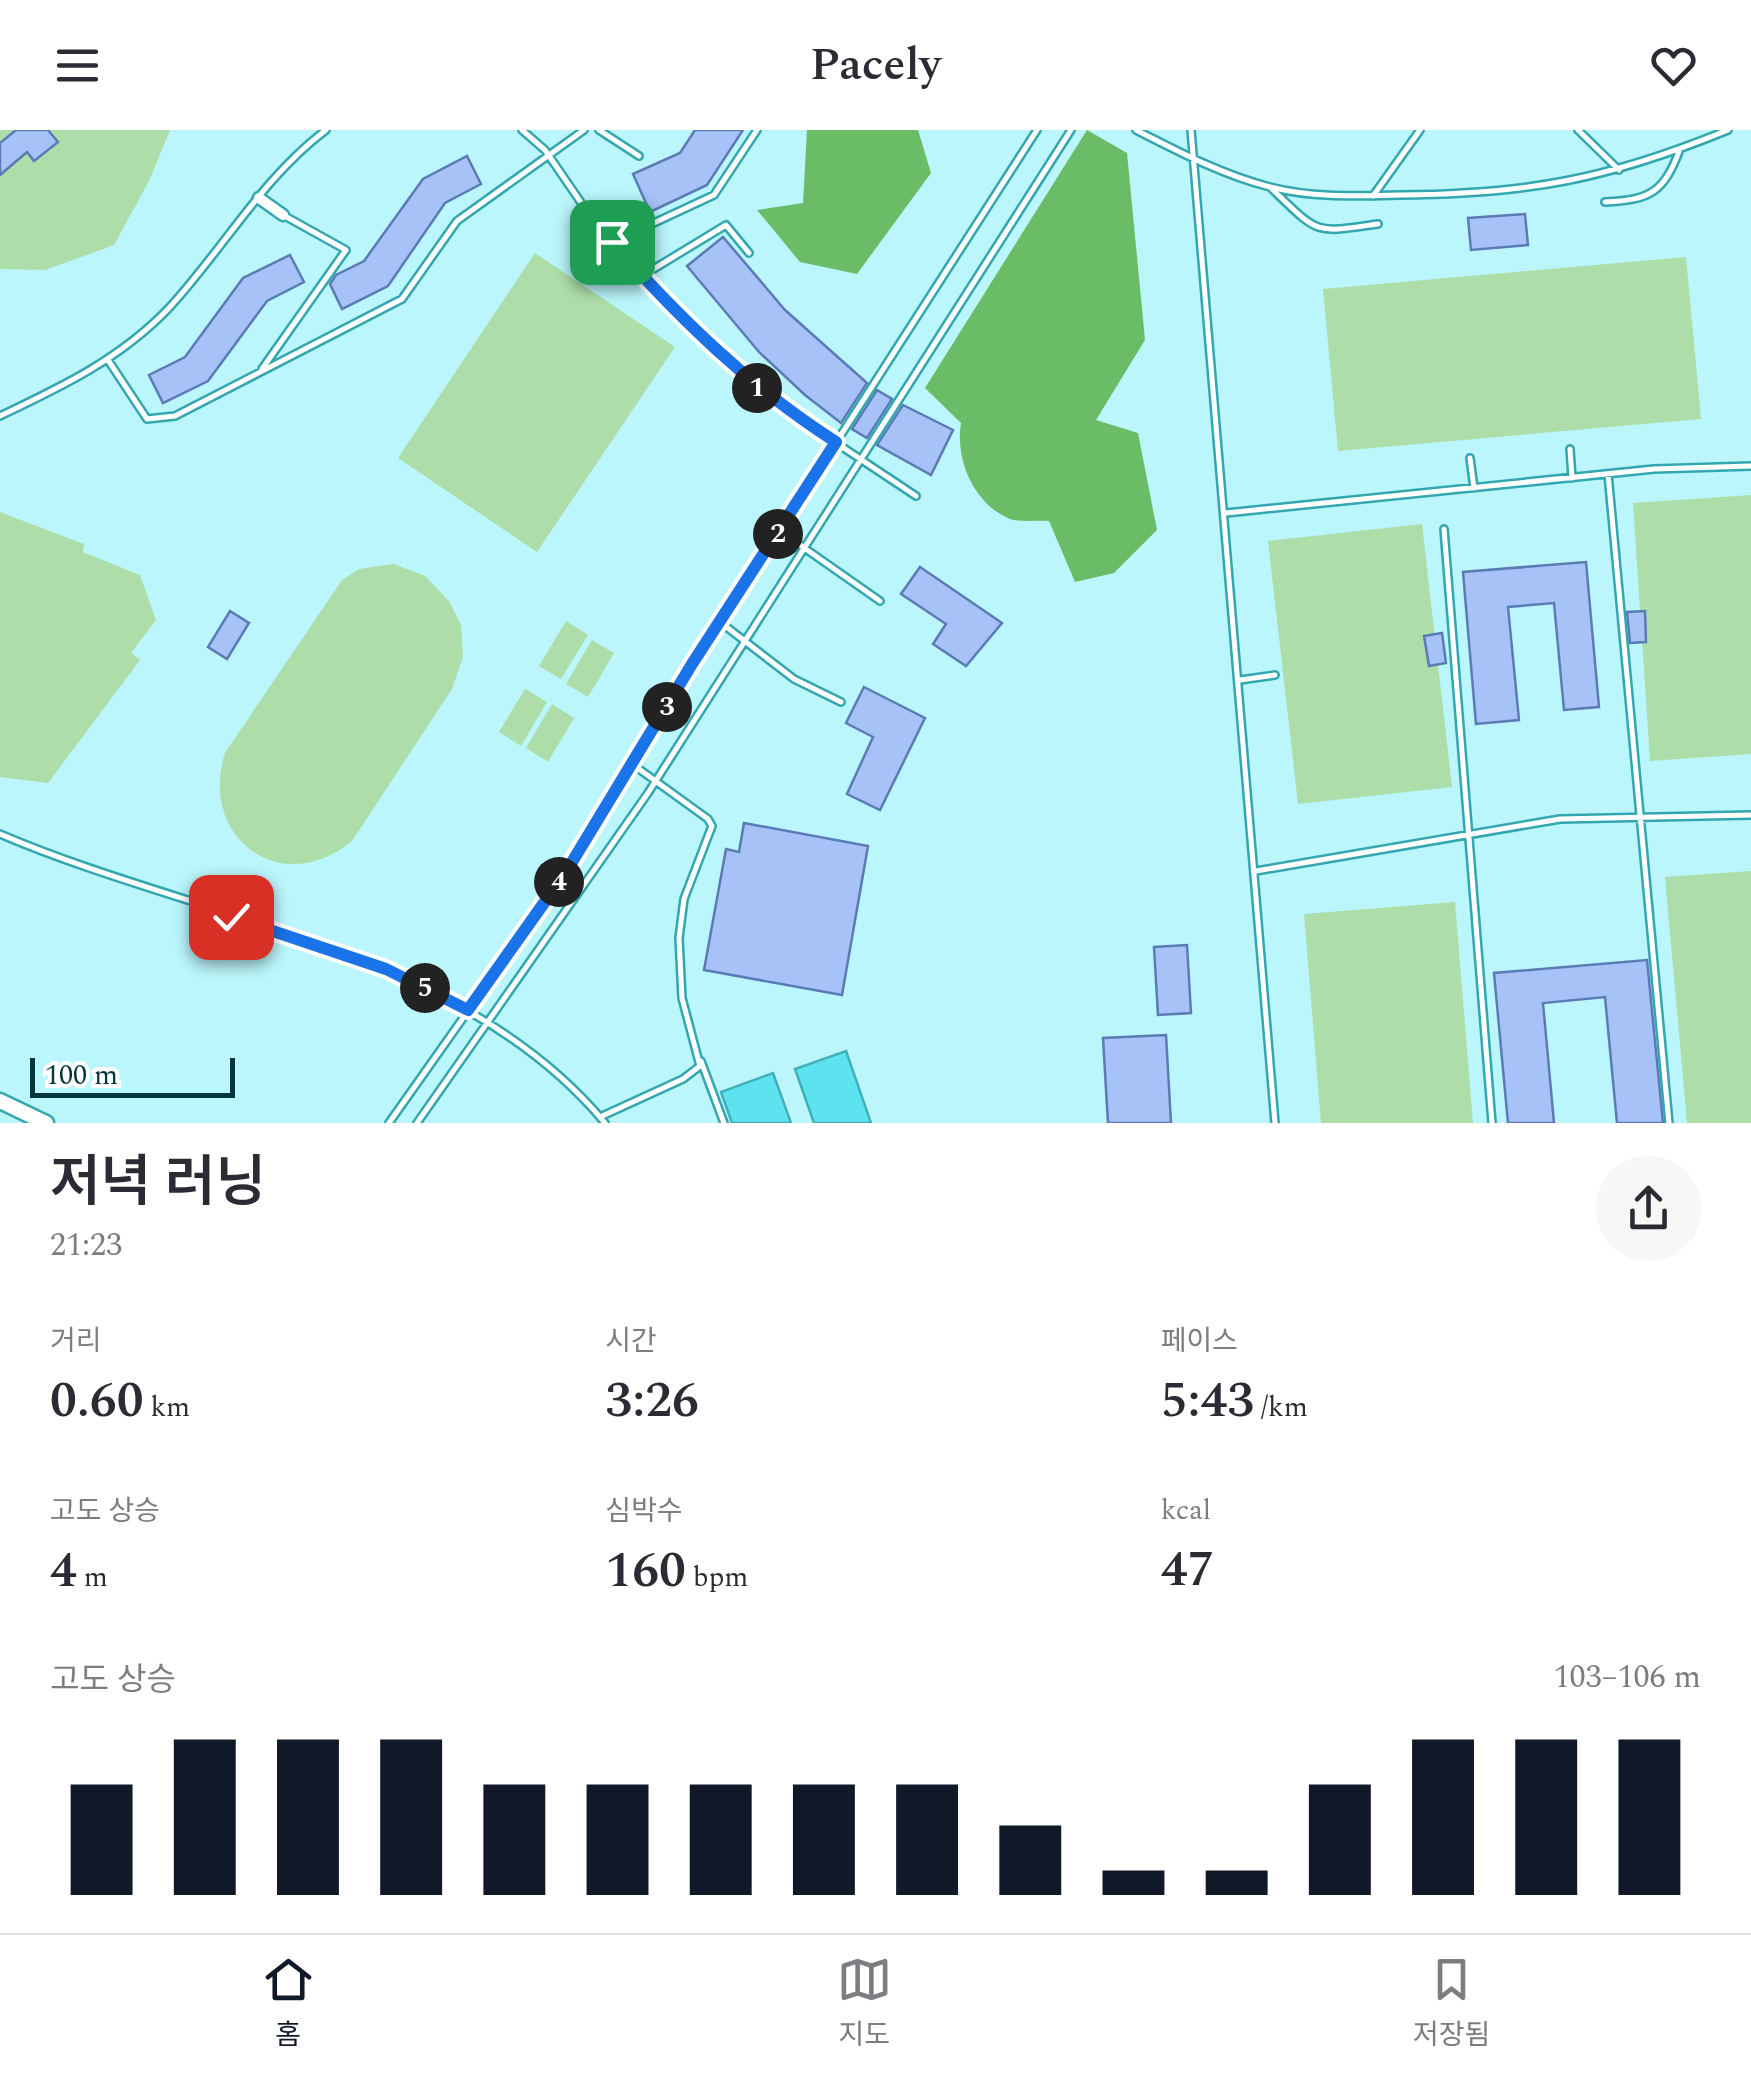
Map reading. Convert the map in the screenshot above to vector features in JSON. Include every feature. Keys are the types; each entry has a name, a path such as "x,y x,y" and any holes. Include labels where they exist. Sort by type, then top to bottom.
{"street":[{"path":"259,198 284,215"},
{"path":"0,1102 46,1123"}],"lane":[{"path":"0,416 108,360 166,310 301,149 326,130"},
{"path":"522,130 549,157 642,276 740,373 782,407 916,496"},
{"path":"108,360 148,419 158,421 175,416 402,299 457,221 584,130"},
{"path":"599,130 639,156"},
{"path":"612,242 714,195 757,130"},
{"path":"388,1123 566,872 720,622 1037,130"},
{"path":"417,1123 656,782 1071,130"},
{"path":"1136,130 1194,159 1270,187 1327,196 1535,189 1618,170 1728,130"},
{"path":"1191,130 1275,1123"},
{"path":"1373,196 1397,157 1420,130"},
{"path":"1578,130 1618,170"},
{"path":"1605,202 1654,193 1665,184 1680,150"},
{"path":"1270,187 1319,230 1331,232 1378,224"},
{"path":"259,373 346,250 284,215"},
{"path":"642,276 726,224 750,253"},
{"path":"1570,449 1572,478"},
{"path":"1470,458 1474,488"},
{"path":"1226,513 1608,474 1751,466"},
{"path":"1608,474 1669,1123"},
{"path":"1444,528 1492,1123"},
{"path":"780,531 880,601"},
{"path":"720,622 794,679 840,702"},
{"path":"1240,680 1275,675"},
{"path":"632,764 708,819 712,826 684,899 679,938 682,998 724,1123"},
{"path":"1256,870 1560,819 1751,815"},
{"path":"0,834 386,969 468,1010 523,1047 603,1120 693,1074 700,1066 700,1058"}],"green space":[{"path":"0,130 170,130 149,181 114,245 45,270 0,269"},
{"path":"807,130 918,130 931,173 857,274 800,262 757,210 803,203"},
{"path":"1087,130 1127,153 1145,340 1096,420 1138,433 1157,530 1114,573 1075,582 1049,521 1008,518 976,491 964,464 961,423 925,388"},
{"path":"535,253 675,347 537,552 398,458"},
{"path":"1686,257 1701,419 1338,451 1323,289"},
{"path":"1751,495 1751,754 1650,761 1633,503"},
{"path":"0,512 84,544 83,552 140,575 156,620 131,653 140,660 48,783 0,777"},
{"path":"1422,524 1452,787 1298,804 1268,541"},
{"path":"394,564 425,576 449,601 461,625 463,657 452,689 352,841 325,858 298,864 273,861 252,851 235,833 223,810 220,783 225,753 342,580 359,569"},
{"path":"566,621 588,635 561,679 539,666"},
{"path":"592,640 614,653 588,697 566,684"},
{"path":"525,689 547,702 521,746 499,732"},
{"path":"552,704 574,718 548,762 526,748"},
{"path":"1751,871 1751,1123 1687,1123 1665,877"},
{"path":"1455,902 1473,1123 1321,1123 1304,914"}],"water":[{"path":"846,1051 871,1123 814,1123 795,1069"},
{"path":"773,1073 791,1123 732,1123 721,1092"}],"building":[{"path":"16,130 48,130 58,142 34,161 27,152 0,175 0,143"},
{"path":"695,130 743,130 707,185 650,212 633,174 680,153"},
{"path":"467,156 481,184 445,203 388,286 342,309 330,284 336,275 364,261 423,179"},
{"path":"1525,214 1528,245 1471,250 1468,218"},
{"path":"723,237 785,310 867,383 841,423 759,352 687,266"},
{"path":"290,255 304,282 267,301 208,381 163,403 149,375 185,357 243,278"},
{"path":"877,390 892,399 867,438 852,429"},
{"path":"903,405 953,430 931,475 877,445"},
{"path":"1586,562 1599,707 1564,710 1554,603 1508,607 1519,720 1476,724 1463,572"},
{"path":"920,567 1002,623 966,666 933,644 946,624 901,594"},
{"path":"230,611 249,623 227,659 208,647"},
{"path":"1645,611 1646,642 1630,643 1627,612"},
{"path":"1442,633 1446,663 1429,666 1424,636"},
{"path":"864,687 925,718 880,810 847,794 873,737 846,723"},
{"path":"744,823 868,846 842,995 704,970 726,849 739,852"},
{"path":"1187,945 1191,1013 1158,1015 1154,947"},
{"path":"1647,960 1663,1123 1617,1123 1605,997 1543,1003 1554,1123 1508,1123 1494,973"},
{"path":"1166,1035 1171,1123 1108,1123 1103,1038"}],"route":[{"path":"231,917 386,969 468,1010 566,872 692,664 836,442 782,407 705,342 612,242"}]}
